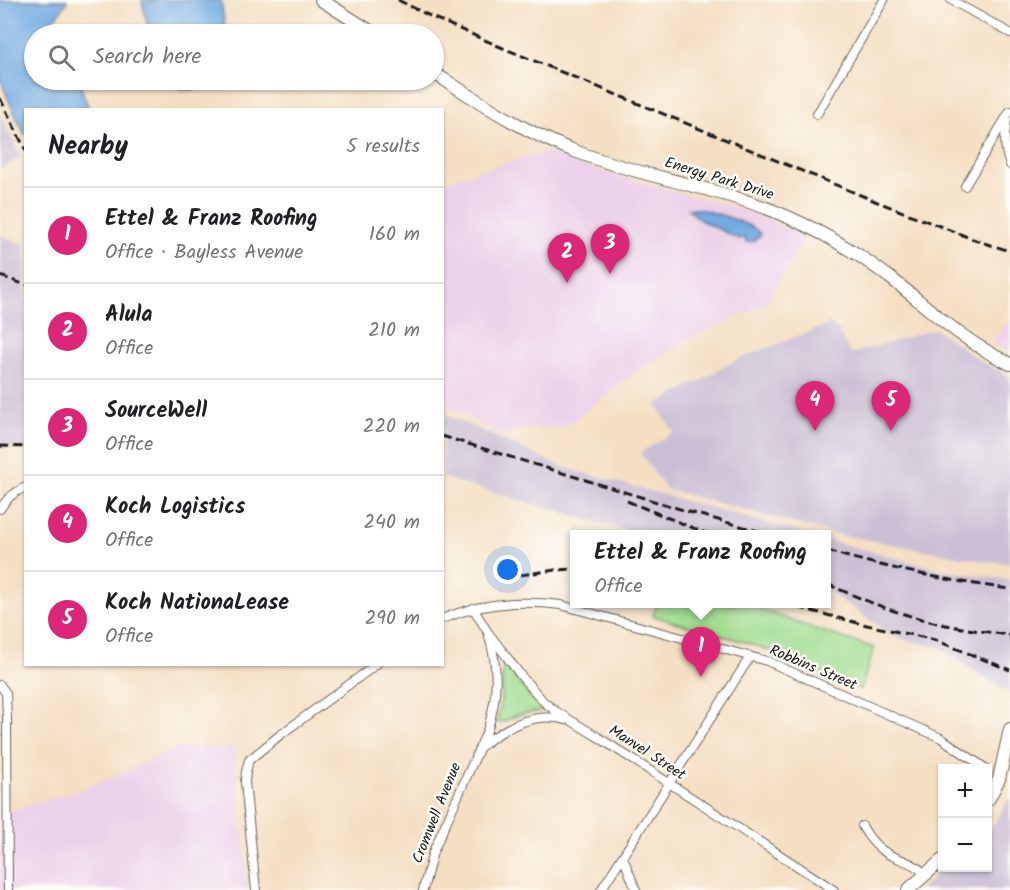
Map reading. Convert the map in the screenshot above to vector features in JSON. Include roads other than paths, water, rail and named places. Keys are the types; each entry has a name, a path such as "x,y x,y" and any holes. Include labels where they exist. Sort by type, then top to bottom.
{"street":[{"path":"321,0 359,24"},
{"path":"817,114 884,0"},
{"path":"951,0 1010,33"},
{"name":"Energy Park Drive","path":"444,79 496,113 571,150 613,165 738,198 789,217 823,234 876,266 957,332 1010,364"},
{"path":"1009,113 1005,142 1010,165"},
{"path":"965,186 1009,113"},
{"path":"0,508 14,491 24,488"},
{"name":"Robbins Street","path":"444,618 473,608 522,602 541,602 570,607"},
{"name":"Manvel Street","path":"473,608 487,631 544,702 834,890"},
{"name":"Robbins Street","path":"572,608 767,661 941,738 979,764"},
{"name":"Cromwell Avenue","path":"423,890 434,852 493,715 496,693 494,657 487,631"},
{"path":"601,890 750,657"},
{"path":"255,890 246,782 249,760 374,666"},
{"path":"0,685 6,693 8,890"},
{"path":"0,702 6,693"},
{"path":"479,748 519,723 546,718 560,718 572,722"},
{"path":"992,791 999,779 1010,731"},
{"name":"Robbins Street","path":"992,774 999,779"},
{"path":"862,826 875,844 887,854 914,865 926,875"},
{"path":"623,857 636,890"},
{"path":"908,890 938,864"}],"water":[{"path":"0,0 67,0 50,24 24,24 24,90 82,90 89,108 24,108 24,134 0,78"},
{"path":"142,0 221,0 225,24 147,24"},
{"path":"688,209 699,209 725,216 750,226 761,234 755,238 755,241 746,242 745,238 739,239 702,221"}],"railway":[{"path":"398,0 503,48 875,201 1010,251"},
{"path":"0,98 24,147"},
{"path":"0,276 24,284"},
{"path":"444,437 755,530"},
{"path":"0,446 24,447"},
{"path":"627,501 698,530"},
{"path":"831,552 918,573 1010,589"},
{"path":"507,577 570,569"},
{"path":"831,586 906,615 953,626 1010,635"},
{"path":"800,608 935,640 1010,670"}],"place":[{"name":"SourceWell","path":"610,274"},
{"name":"Alula","path":"567,283"},
{"name":"Koch Logistics","path":"815,431"},
{"name":"Koch NationaLease","path":"891,431"},
{"name":"Ettel & Franz Roofing","path":"701,677"}]}
